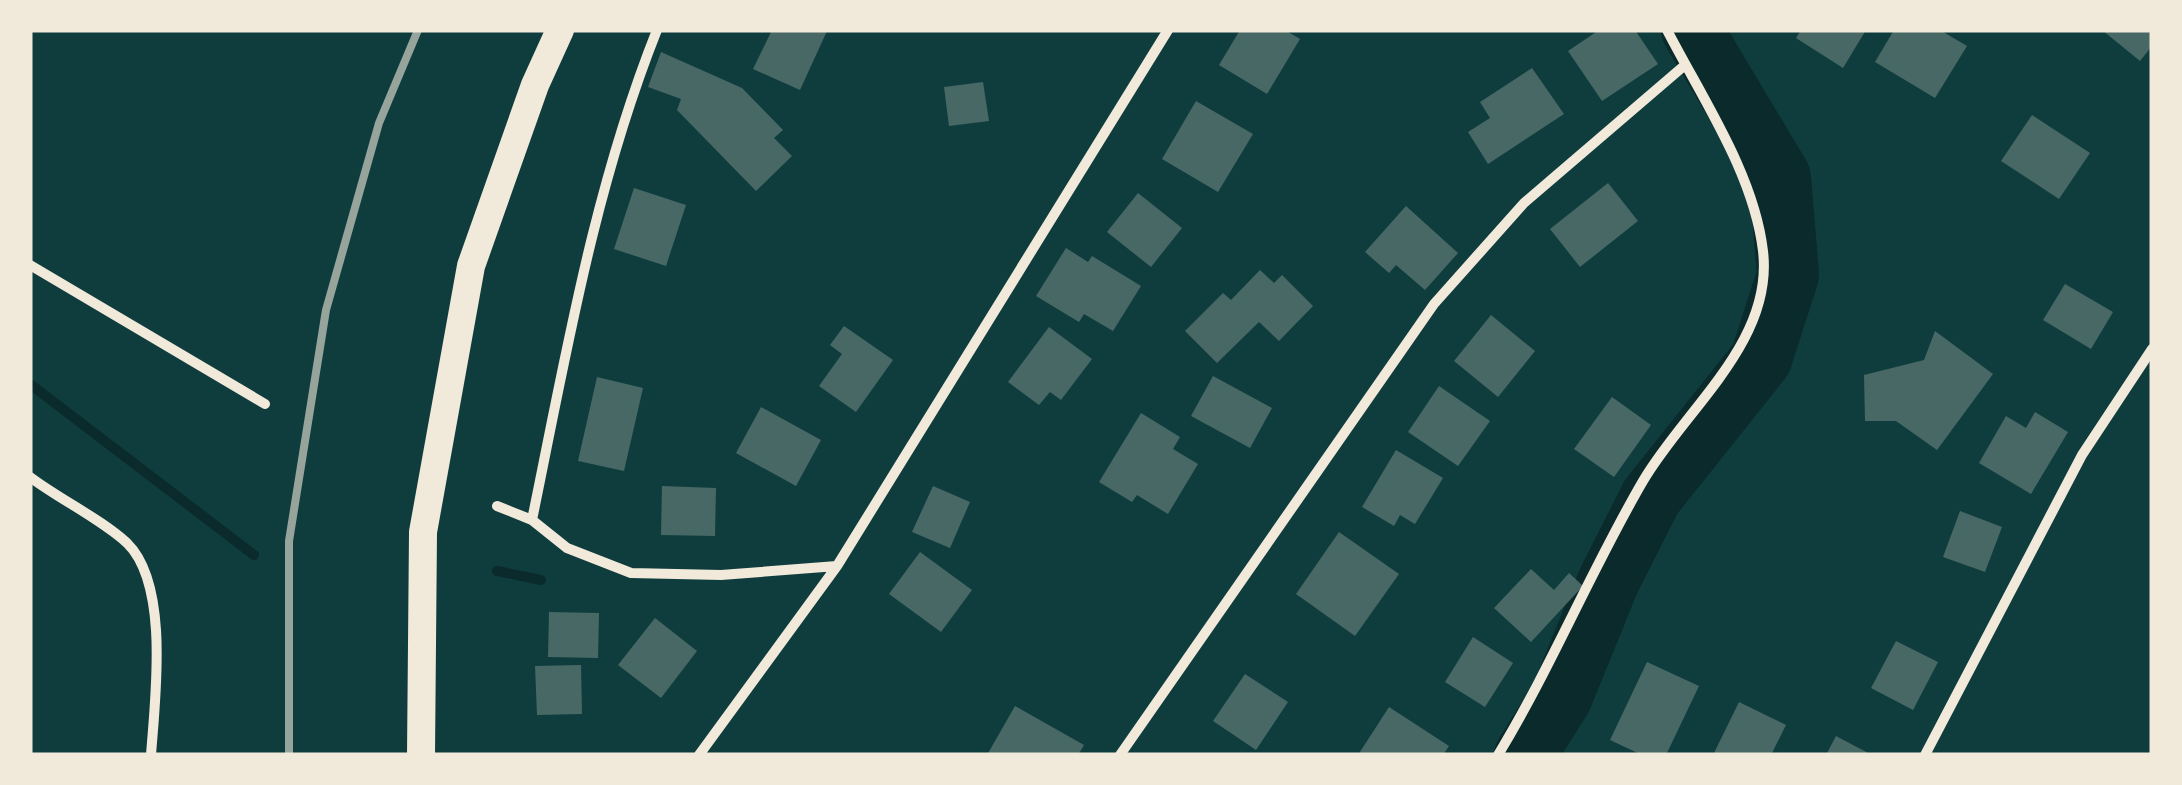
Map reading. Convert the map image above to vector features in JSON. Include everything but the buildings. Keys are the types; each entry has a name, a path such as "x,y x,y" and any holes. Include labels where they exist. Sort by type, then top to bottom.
{"highway":[{"path":"421,755 423,532 471,266 535,85 560,30"}],"street":[{"path":"532,520 586,253 630,96 657,30"},
{"path":"699,755 837,566 1168,30"},
{"path":"1498,755 1540,686 1644,480 1738,350 1763,294 1763,250 1746,186 1666,30"},
{"path":"1120,755 1434,304 1524,203 1685,65"},
{"path":"30,265 266,404"},
{"path":"1925,755 2082,456 2152,349"},
{"path":"30,477 127,544 151,579 156,683 151,755"},
{"path":"497,506 532,520 568,548 632,574 722,574 837,566"}],"waterway":[{"path":"1525,755 1561,698 1609,580 1651,497 1761,359 1788,275 1780,177 1692,30"},
{"path":"30,384 254,555"},
{"path":"497,571 541,580"}],"railway":[{"path":"289,755 289,541 326,310 379,123 418,30"}]}
